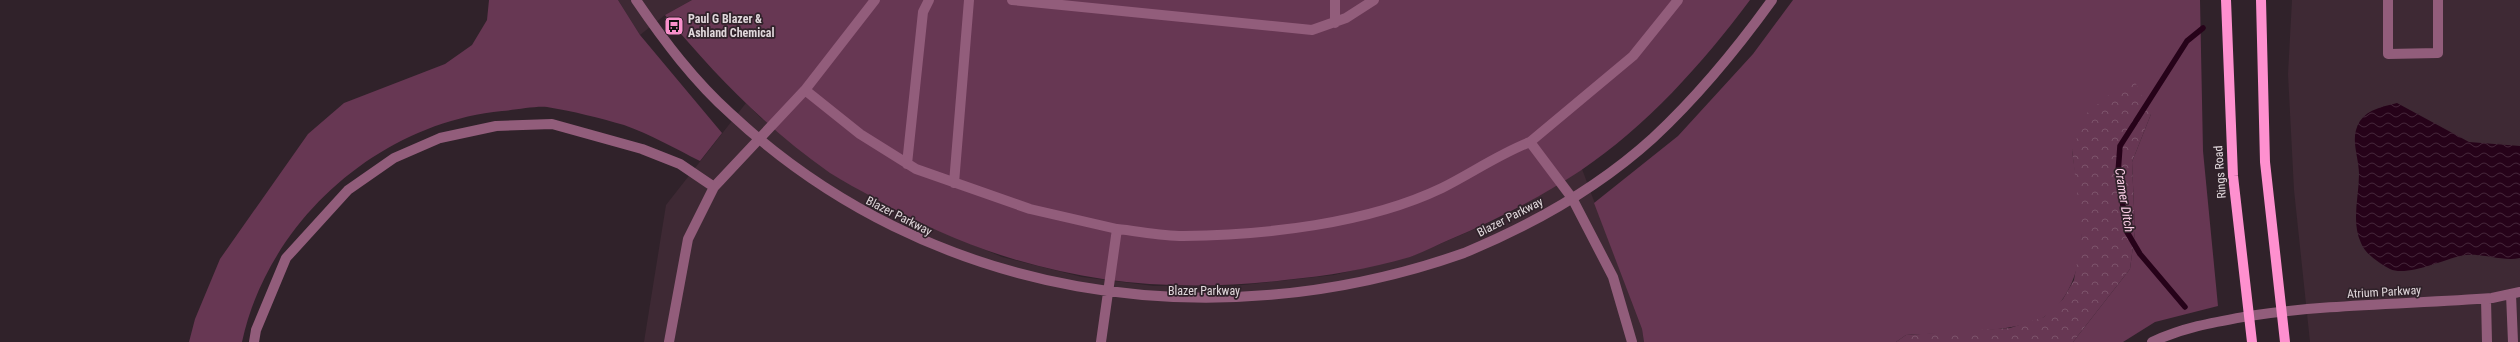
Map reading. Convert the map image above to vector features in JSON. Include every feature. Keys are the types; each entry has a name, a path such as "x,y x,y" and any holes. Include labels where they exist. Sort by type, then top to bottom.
{"main road":[{"name":"Rings Road","path":"2226,0 2233,176 2252,342"},
{"path":"2261,0 2266,162 2284,342"}],"street":[{"name":"Blazer Parkway","path":"636,0 661,36 702,85 730,114 793,167 825,189 904,235 977,266 1048,287 1108,298 1172,304 1234,305 1278,302 1353,289 1429,268 1513,232 1572,198 1624,161 1657,134 1728,60 1772,0"},
{"path":"669,342 688,238 714,186 805,90 876,0"},
{"path":"907,164 923,12 929,0"},
{"path":"954,183 969,0"},
{"path":"1012,0 1312,30 1335,23 1374,0"},
{"path":"1335,0 1335,23"},
{"path":"805,90 860,134 907,164 954,183 1030,209 1117,229 1182,236 1266,230 1362,217 1442,188 1505,152 1530,142 1633,56 1678,0"},
{"path":"2388,0 2388,54 2438,53 2438,0"},
{"path":"254,342 256,330 286,258 348,190 394,158 440,138 496,126 552,124 642,149 680,164 714,186"},
{"path":"1530,142 1572,198 1612,276 1632,342"},
{"path":"1101,342 1117,229"},
{"path":"2513,342 2515,293"},
{"name":"Atrium Parkway","path":"2152,342 2171,333 2206,323 2281,311 2486,299 2515,293"},
{"path":"2486,299 2488,342"}],"shaded area":[{"path":"618,0 692,0 665,15 640,35"},
{"path":"2292,0 2520,0 2520,342 2310,342 2294,190 2288,74"},
{"path":"746,103 761,118 831,173 909,218 1002,257 1082,277 1154,286 1234,286 1334,275 1412,256 1507,215 1582,169 1642,329 1644,342 644,342 666,205"}],"green space":[{"path":"489,0 618,0 640,35 722,133 700,161 653,137 624,125 547,107 502,111 457,119 413,135 373,157 336,186 303,219 276,257 256,298 242,342 189,342 195,319 220,259 308,134 344,103 445,64 472,45 487,20"},
{"path":"692,0 1750,0 1693,70 1651,114 1628,134 1580,171 1501,216 1410,257 1364,268 1285,280 1230,285 1177,285 1124,282 1073,274 1022,262 972,245 923,224 841,180 807,156 742,100 665,15"},
{"path":"1793,0 2200,0 2203,151 2218,306 2155,322 2123,342 2073,342 2130,269 2135,231 2132,162 2151,114 2072,150 2082,225 2081,245 2077,269 2068,291 2053,310 2044,317 2032,322 1998,329 1957,333 1906,335 1896,342 1644,342 1642,329 1594,203 1678,136 1753,54"},
{"path":"2132,76 2151,114 2132,162 2135,231 2130,269 2073,342 1896,342 1906,335 2010,328 2044,317 2063,299 2074,280 2082,234 2072,150 2087,113"}],"water":[{"path":"2397,103 2469,142 2520,146 2520,258 2505,259 2482,255 2467,255 2425,267 2397,271 2381,264 2366,251 2361,243 2356,226 2359,167 2355,147 2355,134 2360,121 2367,114 2387,105"}],"waterway":[{"name":"Cramer Ditch","path":"2185,307 2140,254 2127,232 2118,173 2120,146 2187,41 2203,28"}],"place":[{"name":"Paul G Blazer & Ashland Chemical","path":"674,26"}]}
